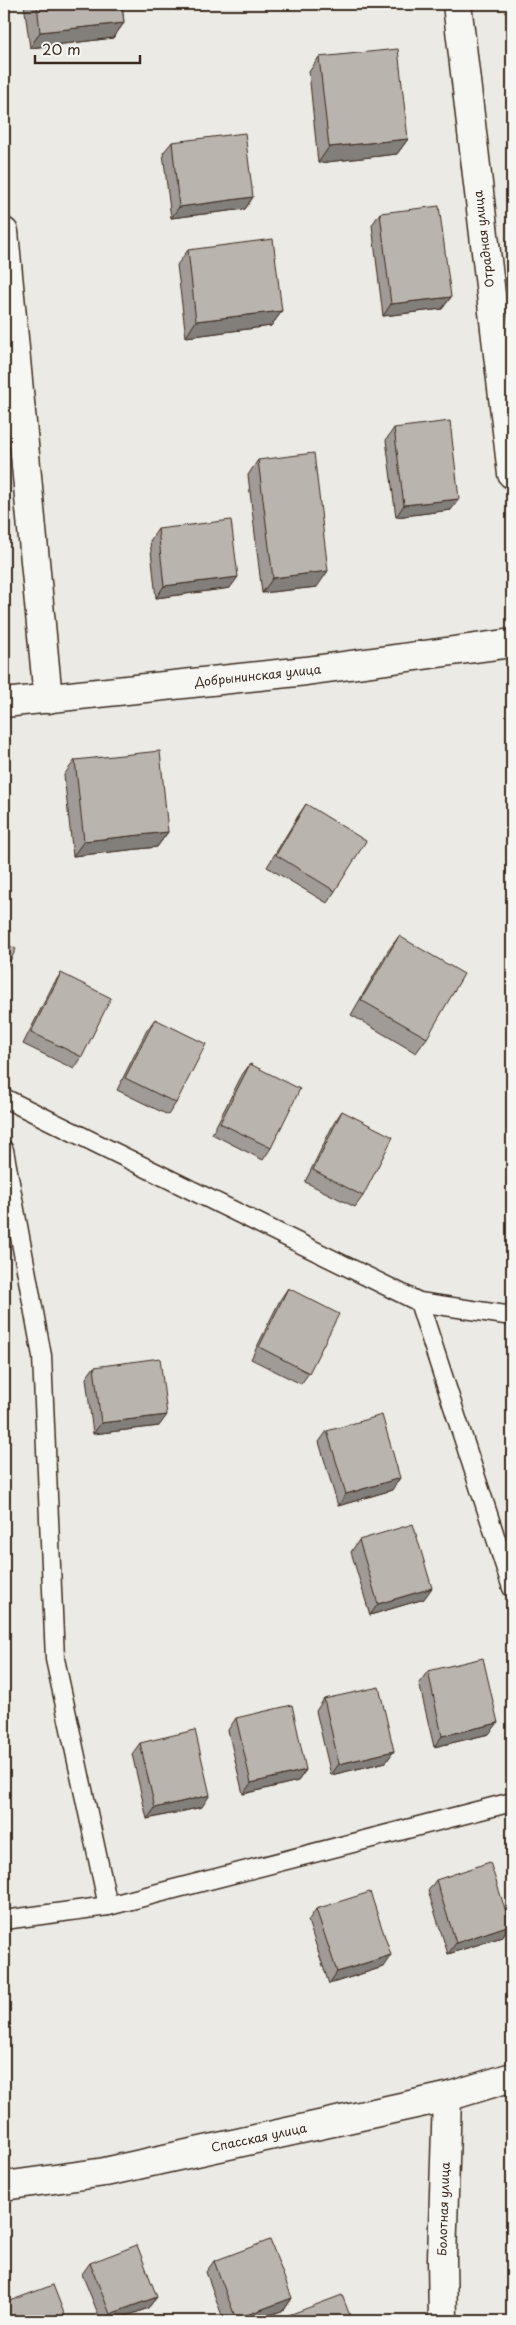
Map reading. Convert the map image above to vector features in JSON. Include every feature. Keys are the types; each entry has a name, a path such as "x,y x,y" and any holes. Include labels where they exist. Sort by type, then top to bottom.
{"street":[{"name":"Отрадная улица","path":"457,4 512,474"},
{"path":"4,232 48,699"},
{"name":"Добрынинская улица","path":"4,703 306,671 512,644"},
{"name":"Спасская улица","path":"4,2186 106,2172 447,2097 512,2077"},
{"name":"Болотная улица","path":"443,2321 442,2258 447,2097"}],"lane":[{"path":"4,1098 419,1302 512,1316"},
{"path":"4,1150 42,1356 55,1659 108,1906"},
{"path":"419,1302 512,1588"},
{"path":"4,1920 108,1906 512,1802"}],"building":[{"path":"37,4 122,4 124,23 40,32"},
{"path":"398,49 408,139 329,147 319,57"},
{"path":"245,133 253,197 179,207 172,142"},
{"path":"439,206 451,297 391,304 380,213"},
{"path":"273,239 282,311 196,321 188,250"},
{"path":"450,421 459,499 404,505 394,428"},
{"path":"314,453 328,571 273,578 258,460"},
{"path":"231,520 238,577 164,586 158,529"},
{"path":"160,751 168,832 84,841 75,760"},
{"path":"306,804 366,841 335,891 276,855"},
{"path":"399,936 464,974 427,1038 361,1000"},
{"path":"4,943 16,949 4,973"},
{"path":"61,973 111,998 82,1057 31,1032"},
{"path":"155,1019 206,1044 176,1103 125,1078"},
{"path":"250,1064 300,1089 271,1148 220,1123"},
{"path":"342,1111 393,1137 363,1196 313,1170"},
{"path":"288,1288 339,1314 309,1373 259,1347"},
{"path":"160,1358 167,1415 101,1423 94,1367"},
{"path":"382,1415 400,1478 346,1494 327,1431"},
{"path":"413,1524 432,1588 378,1604 359,1540"},
{"path":"483,1658 498,1723 442,1736 428,1671"},
{"path":"379,1687 394,1751 339,1764 324,1699"},
{"path":"292,1705 306,1770 251,1783 236,1718"},
{"path":"195,1730 210,1795 155,1808 140,1743"},
{"path":"490,1862 510,1925 456,1943 436,1880"},
{"path":"370,1892 391,1955 337,1972 316,1909"},
{"path":"270,2240 292,2298 236,2319 214,2261"},
{"path":"137,2245 157,2297 110,2314 90,2263"},
{"path":"53,2285 67,2321 5,2321 4,2303"},
{"path":"342,2295 352,2321 282,2321 281,2318"}]}
